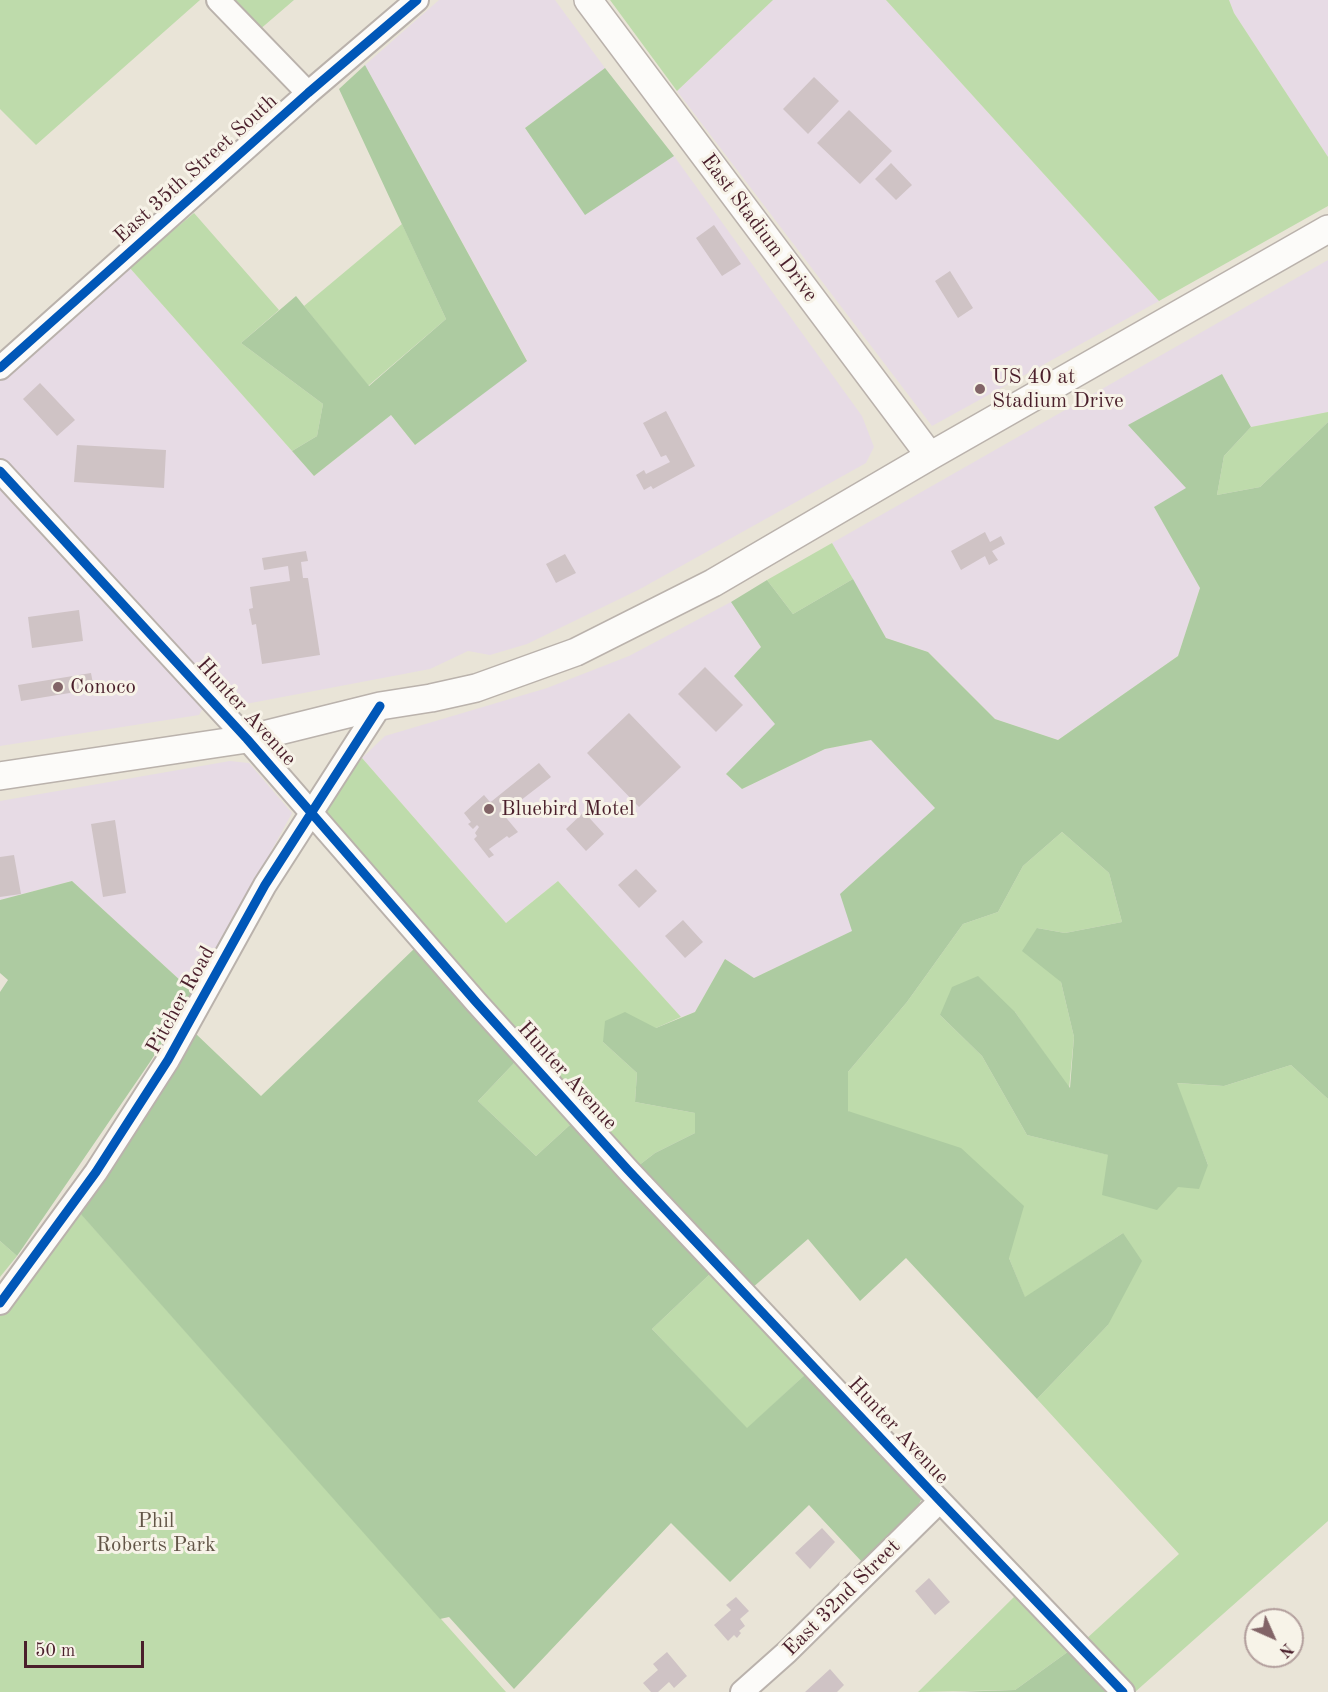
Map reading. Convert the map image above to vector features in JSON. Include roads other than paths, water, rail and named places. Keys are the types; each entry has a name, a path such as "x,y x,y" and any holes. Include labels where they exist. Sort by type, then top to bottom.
{"main road":[{"name":"East Stadium Drive","path":"588,0 930,456"},
{"path":"0,776 247,738 380,706 476,688 576,652 713,583 930,456 1328,230"}],"street":[{"path":"218,0 308,93"},
{"name":"East 35th Street South","path":"0,368 308,93 417,0"},
{"name":"Hunter Avenue","path":"0,471 247,738 476,1002 612,1152 939,1501 1123,1692"},
{"name":"Pitcher Road","path":"0,1303 96,1172 162,1069 265,885 380,706"},
{"name":"East 32nd Street","path":"742,1692 787,1652 939,1501"}],"place":[{"name":"US 40 at Stadium Drive","path":"980,389"},
{"name":"Conoco","path":"58,687"},
{"name":"Bluebird Motel","path":"489,809"}],"park label":[{"name":"Phil Roberts Park","path":"156,1533"}]}
